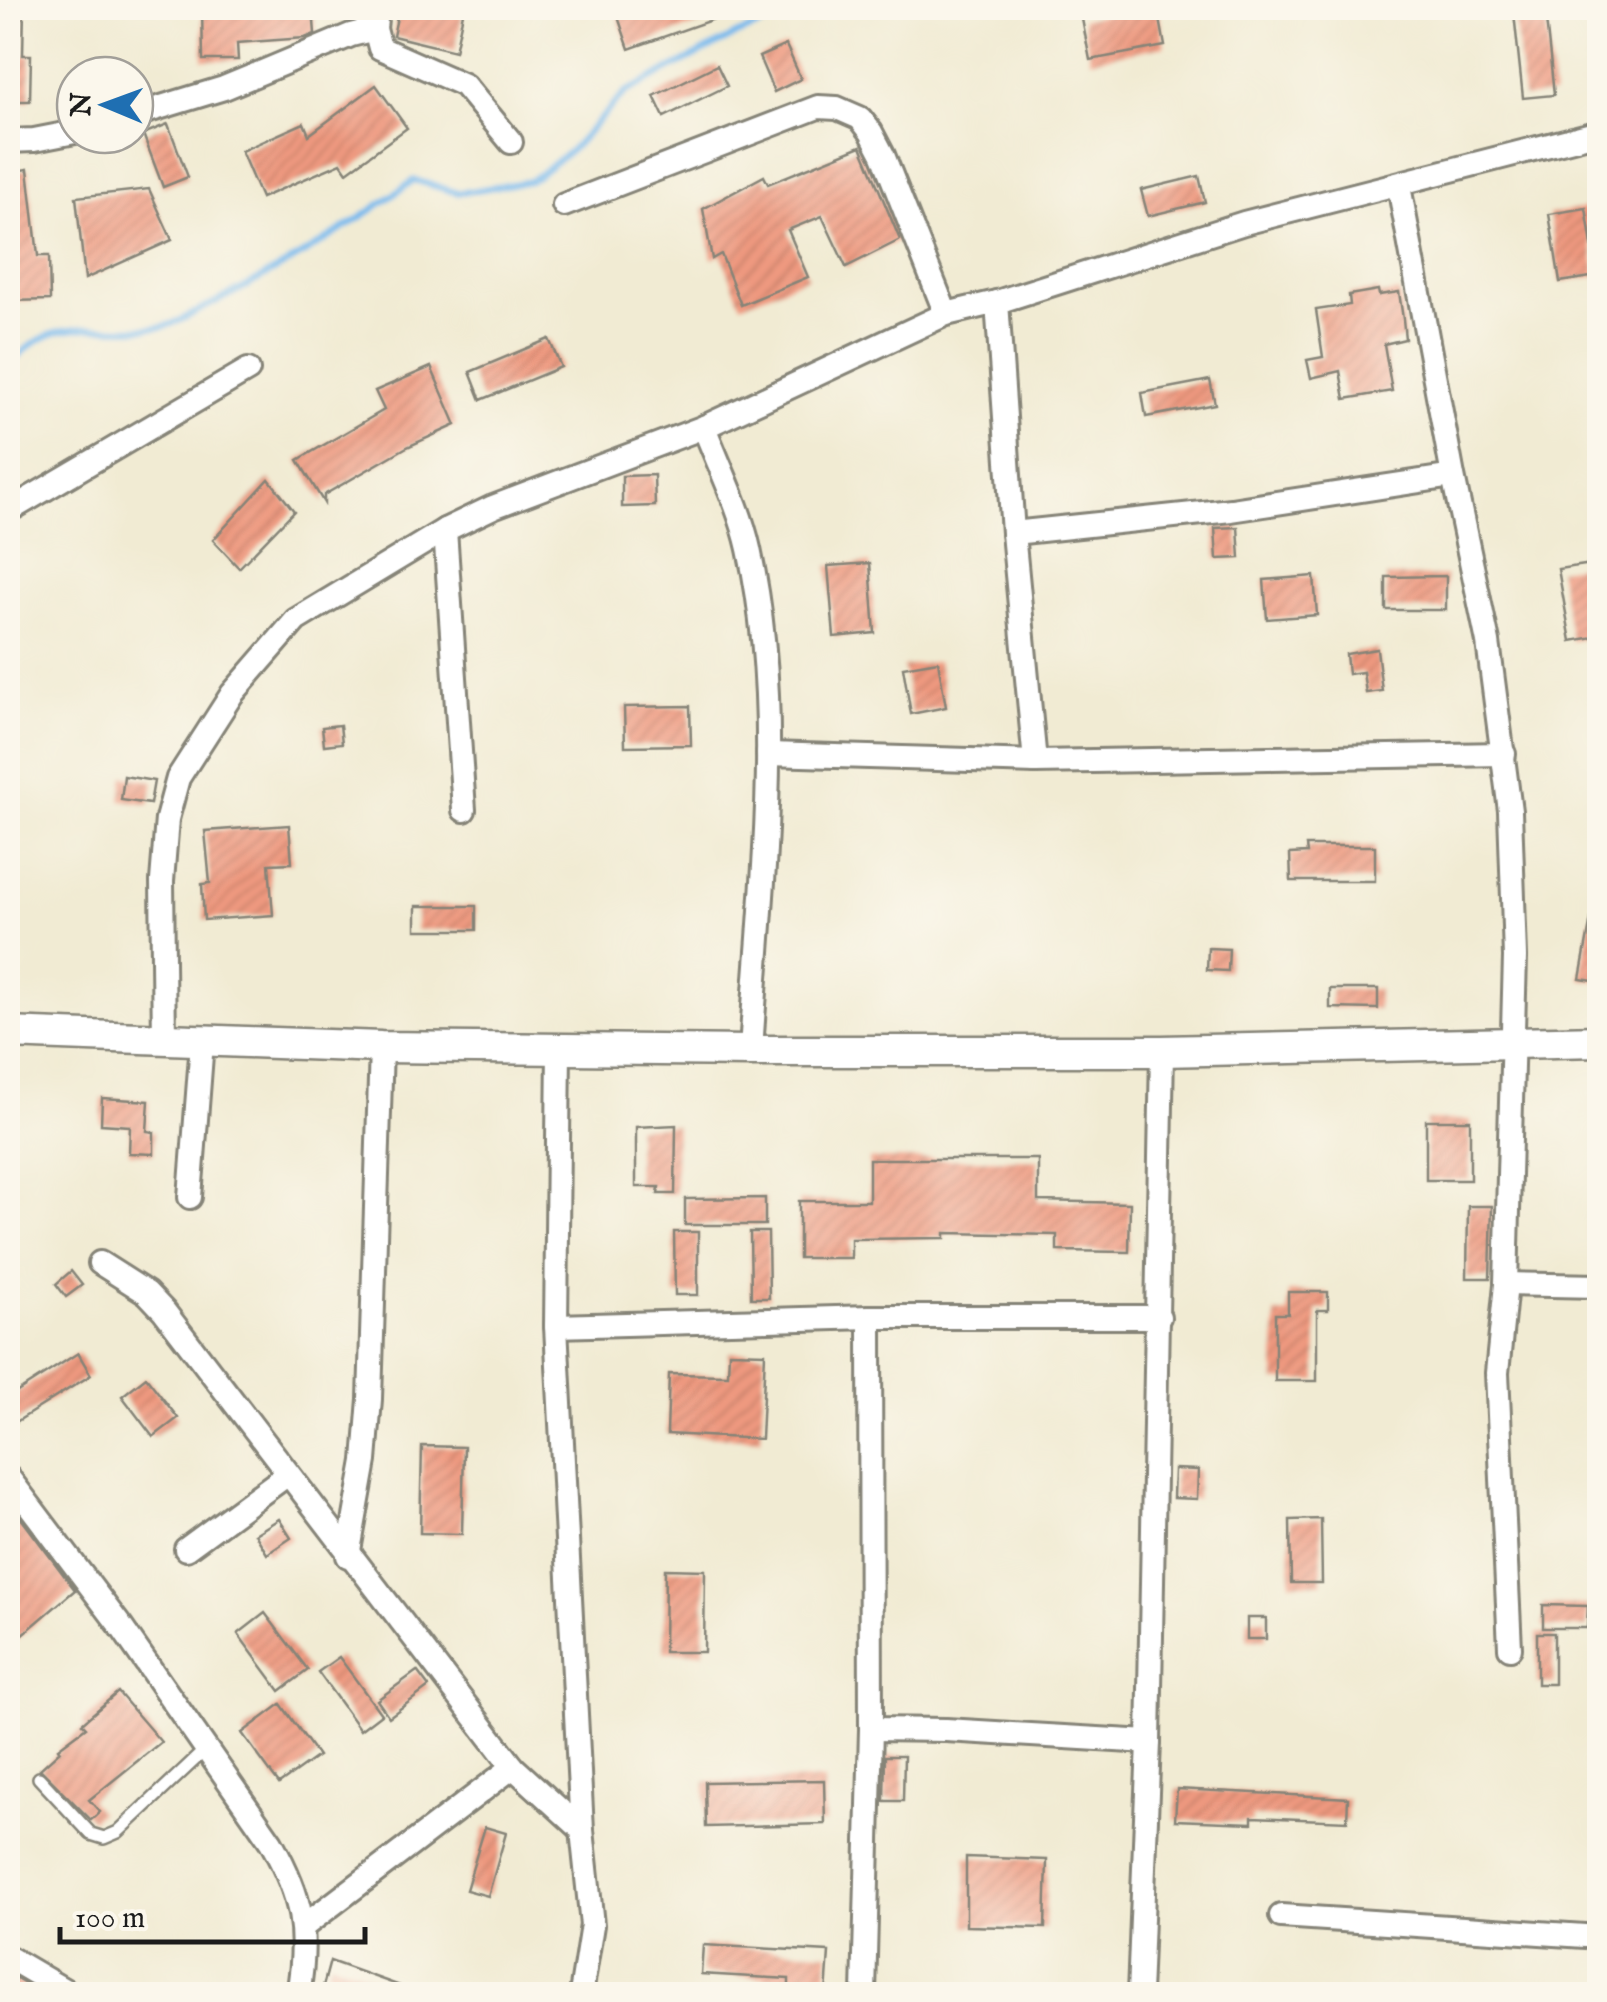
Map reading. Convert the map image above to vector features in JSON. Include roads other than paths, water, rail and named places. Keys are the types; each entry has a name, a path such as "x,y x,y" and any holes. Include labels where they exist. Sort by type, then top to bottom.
{"street":[{"path":"155,110 224,88 350,35 376,18 380,48 464,84 511,142"},
{"path":"564,206 818,107 837,108 860,118 884,154 946,314"},
{"path":"164,1040 162,880 167,819 178,778 232,694 296,620 445,530 493,506 704,427 946,314 997,302 1244,224 1600,132"},
{"path":"8,141 55,135"},
{"path":"1399,186 1488,642 1510,811 1512,1044 1506,1284 1497,1373 1510,1648"},
{"path":"997,302 1013,533 1035,762"},
{"path":"8,511 248,370"},
{"path":"704,427 748,544 765,642 768,754 751,1050"},
{"path":"1013,533 1231,510 1453,476"},
{"path":"445,530 464,810"},
{"path":"768,754 1035,762 1504,754"},
{"path":"8,1033 381,1047 751,1050 1162,1051 1600,1041"},
{"path":"190,1197 202,1042"},
{"path":"348,1556 365,1461 370,1399 381,1047"},
{"path":"560,1048 556,1326 582,1830 592,1925 580,1994"},
{"path":"1139,1994 1149,1742 1162,1051"},
{"path":"100,1263 148,1293 164,1311 513,1768 582,1830"},
{"path":"1506,1284 1600,1286"},
{"path":"556,1326 870,1318 1159,1317"},
{"path":"864,1994 871,1729 870,1318"},
{"path":"186,1549 288,1474"},
{"path":"8,1477 122,1628 288,1872 304,1926 298,1994"},
{"path":"871,1729 1149,1742"},
{"path":"304,1926 513,1768"},
{"path":"1282,1916 1600,1938"},
{"path":"8,1956 71,1994"}],"lane":[{"path":"39,1778 91,1834 104,1838 118,1832 206,1749"}],"waterway":[{"path":"8,416 15,400 11,364 45,337 80,329 139,329 173,323 289,262 414,180 458,193 530,181 571,150 626,92 738,34 806,8"}]}
